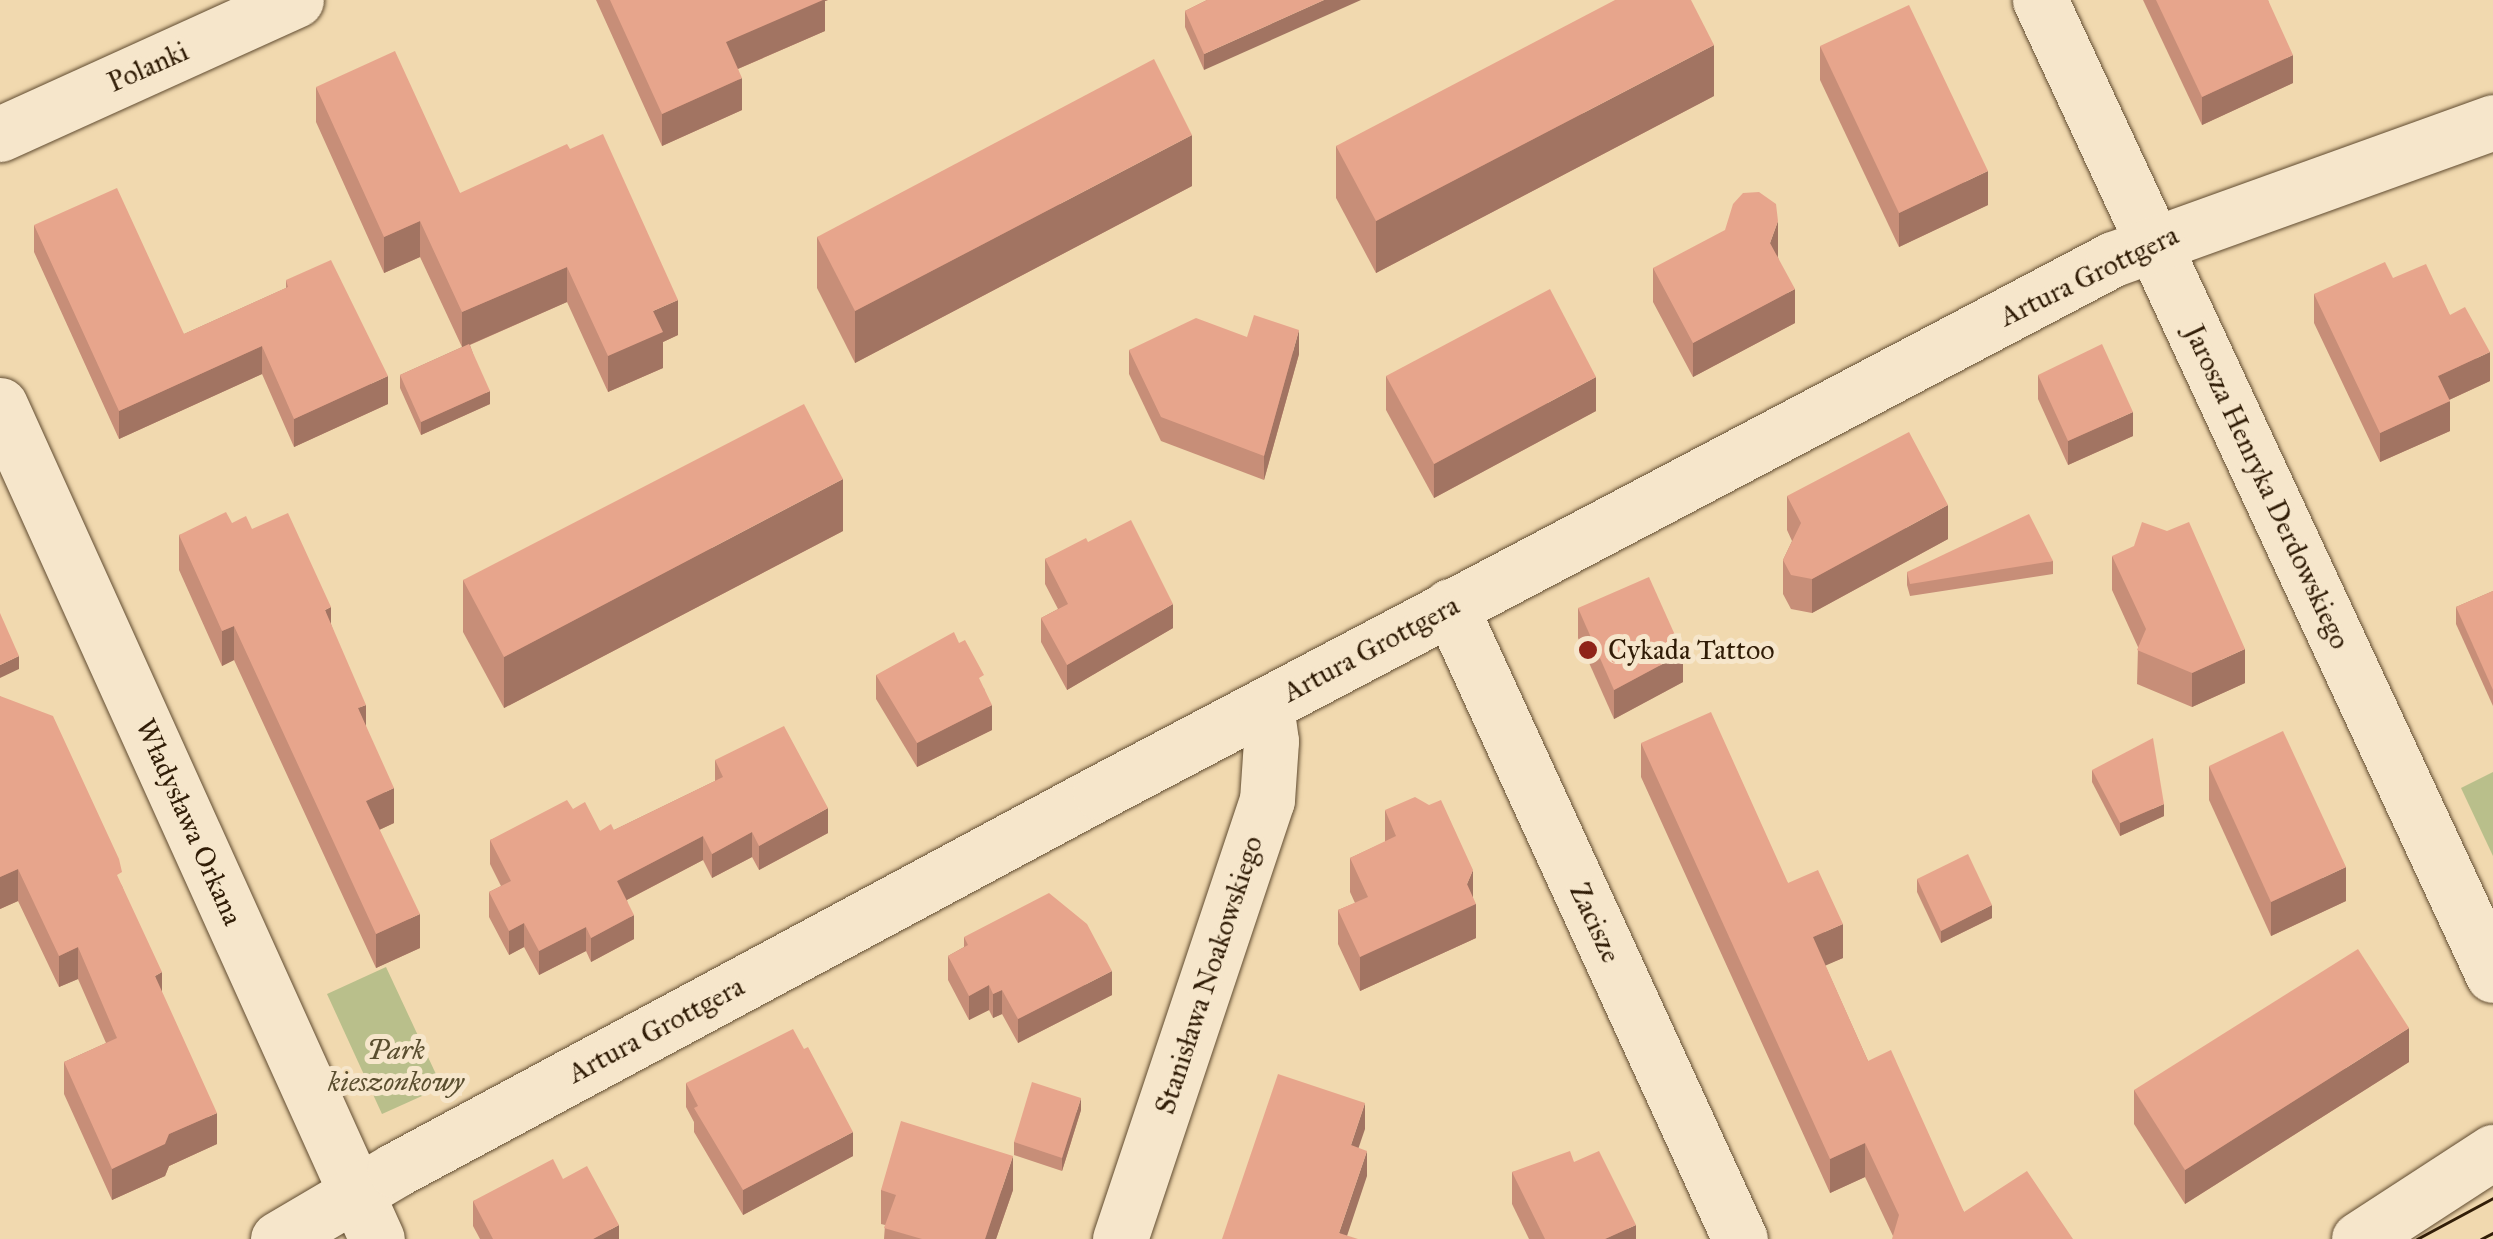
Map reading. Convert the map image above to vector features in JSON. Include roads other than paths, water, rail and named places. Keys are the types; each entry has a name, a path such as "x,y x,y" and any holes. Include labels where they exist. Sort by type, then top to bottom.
{"street":[{"name":"Polanki","path":"0,134 296,0"},
{"name":"Jarosza Henryka Derdowskiego","path":"2040,0 2493,975"},
{"name":"Artura Grottgera","path":"278,1239 366,1215 1266,705 2113,258 2493,122"},
{"name":"Władysława Orkana","path":"0,404 366,1215"},
{"name":"Zacisze","path":"1450,606 1740,1239"},
{"name":"Stanisława Noakowskiego","path":"1120,1239 1267,800 1271,741 1266,705"},
{"path":"2359,1239 2493,1152"}],"tram line":[{"path":"2417,1239 2493,1198"},
{"path":"2481,1239 2493,1233"}],"place":[{"name":"Cykada Tattoo","path":"1588,650"}],"park label":[{"name":"Park kieszonkowy","path":"396,1066"}]}
